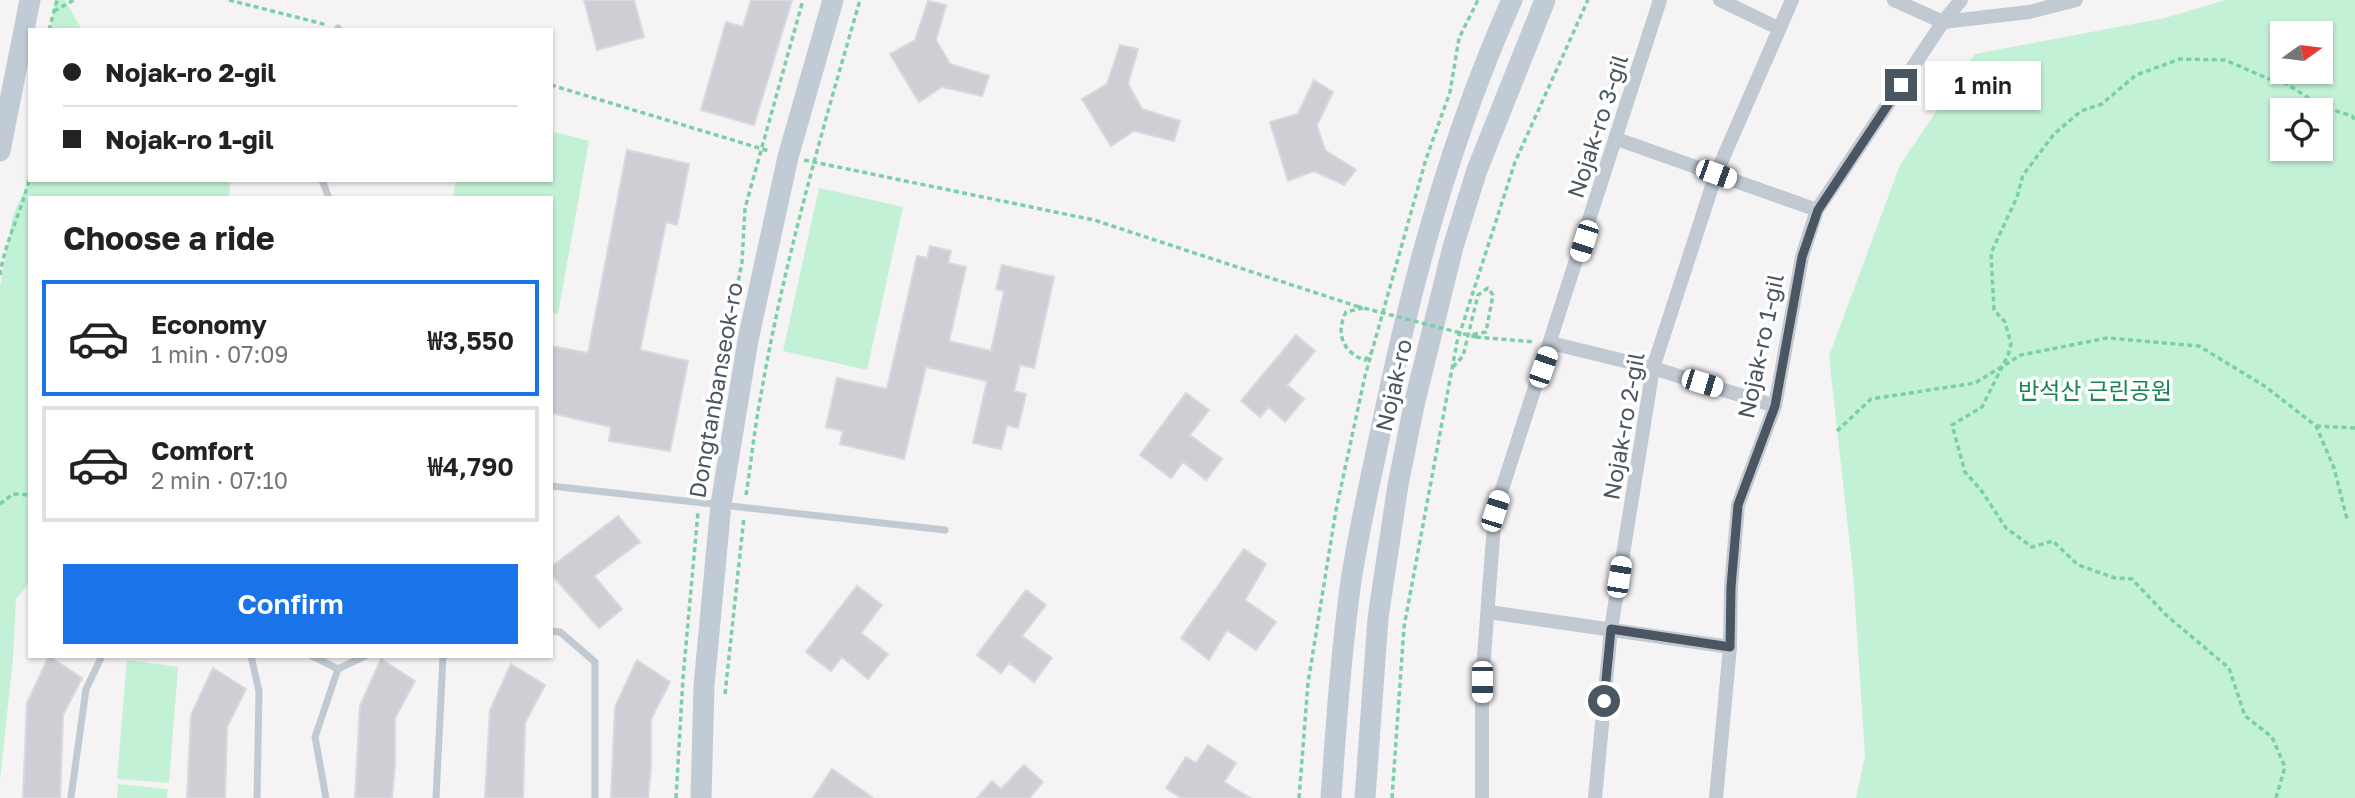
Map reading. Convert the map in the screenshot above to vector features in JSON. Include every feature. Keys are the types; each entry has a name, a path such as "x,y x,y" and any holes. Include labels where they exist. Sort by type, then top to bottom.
{"street":[{"path":"0,151 30,0"},
{"name":"Dongtanbanseok-ro","path":"701,798 704,687 721,504 748,341 788,157 834,0"},
{"name":"Nojak-ro","path":"1331,798 1339,678 1352,581 1399,343 1451,158 1469,105 1512,0"},
{"name":"Nojak-ro","path":"1365,798 1378,618 1398,485 1414,405 1453,247 1473,183 1503,99 1545,0"},
{"name":"Nojak-ro 3-gil","path":"1482,798 1482,682 1495,511 1660,0"},
{"path":"1720,0 1778,28"},
{"name":"Nojak-ro 2-gil","path":"1595,798 1611,629 1653,368 1716,174 1792,0"},
{"path":"1894,0 1943,22 2029,12 2076,0"},
{"name":"Nojak-ro 1-gil","path":"1716,798 1730,647 1731,587 1738,505 1775,406 1802,257 1818,210 1943,22 1961,0"},
{"path":"1617,139 1818,210"},
{"path":"1551,343 1653,368 1775,406"},
{"path":"1489,612 1730,647"}],"lane":[{"path":"553,486 945,530"},
{"path":"553,631 560,632 595,662 595,798"},
{"path":"71,797 86,689 101,658"},
{"path":"251,658 259,691 257,798"},
{"path":"316,658 338,669"},
{"path":"326,798 315,737 338,669 361,658"},
{"path":"436,798 443,658"}],"path":[{"path":"50,28 57,0"},
{"path":"54,11 74,0"},
{"path":"229,0 333,28"},
{"path":"724,706 745,507 760,399 783,287 860,0"},
{"path":"1392,798 1404,627 1457,342 1515,162 1588,0"},
{"path":"2276,798 2285,767 2272,737 2245,716 2229,668 2167,616 2132,579 2115,578 2078,565 2053,541 2032,547 2006,528 1981,490 1965,472 1952,425 1982,407 2011,344 2006,322 1994,310 1991,253 2017,197 2023,175 2054,134 2081,111 2102,104 2136,75 2179,59 2225,60 2269,79 2279,79 2321,106 2352,116 2355,120"},
{"path":"553,86 788,157 1094,220 1363,308 1476,337 1551,343"},
{"path":"0,275 3,251 29,182"},
{"path":"1451,369 1463,356 1478,295 1488,288 1493,295 1486,332 1470,335"},
{"path":"1363,308 1346,312 1340,323 1343,340 1353,356 1365,360 1372,352"},
{"path":"1837,431 1871,399 1975,383 2021,355 2107,338 2199,346 2266,387 2316,426 2334,468 2347,519"},
{"path":"2316,426 2355,428"},
{"path":"0,504 13,494 28,495"}],"green space":[{"path":"55,0 65,0 81,28 50,28"},
{"name":"반석산 근린공원","path":"2225,0 2355,0 2355,798 1856,798 1865,756 1853,573 1829,356 1900,165 1975,54 2165,18"},
{"path":"553,132 589,141 558,314 553,313 553,196 453,196 456,182 553,182"},
{"path":"28,176 28,182 230,183 229,196 28,196 28,584 16,599 13,658 0,780 0,286 13,215"},
{"path":"819,188 903,207 867,370 783,351"},
{"path":"127,660 178,667 169,783 117,779"},
{"path":"118,784 168,789 167,798 117,798"}],"building":[{"path":"584,0 634,0 644,37 597,50"},
{"path":"751,0 792,0 754,125 701,110 726,22 743,27"},
{"path":"928,1 946,5 936,40 950,64 989,76 982,96 942,87 919,102 890,54 915,40"},
{"path":"1120,45 1138,49 1128,84 1142,109 1180,121 1174,141 1134,131 1111,146 1082,99 1107,84"},
{"path":"1314,80 1333,92 1317,125 1325,150 1356,170 1344,185 1314,171 1288,181 1270,122 1298,114"},
{"path":"627,150 689,164 677,225 666,222 640,350 688,361 670,451 609,441 611,427 553,413 553,346 588,353"},
{"path":"930,246 951,251 948,263 966,267 949,341 991,351 1004,291 996,289 1002,265 1054,277 1034,368 1020,365 1014,391 1026,394 1018,428 1007,425 1001,449 973,443 987,381 926,367 904,459 840,444 843,431 826,427 837,378 887,389 917,256 927,258"},
{"path":"1296,335 1315,351 1287,385 1304,399 1285,422 1269,407 1260,417 1241,401"},
{"path":"1186,393 1209,410 1190,435 1222,459 1206,480 1183,462 1171,478 1140,455"},
{"path":"618,516 640,542 594,576 622,609 599,628 553,576 553,565"},
{"path":"1244,549 1266,564 1245,600 1276,622 1256,650 1227,630 1209,660 1181,638"},
{"path":"857,586 882,605 861,633 888,654 868,679 842,657 831,671 806,652"},
{"path":"1026,590 1046,605 1022,636 1052,658 1034,682 1009,663 1001,673 977,655"},
{"path":"48,658 82,678 63,715 60,798 23,798 27,703"},
{"path":"381,659 415,681 395,718 392,798 355,798 360,706"},
{"path":"637,660 670,682 651,719 648,798 611,798 615,707"},
{"path":"511,664 545,685 525,723 523,798 485,798 490,710"},
{"path":"213,668 246,689 227,727 225,798 187,798 191,715"},
{"path":"1208,745 1236,763 1224,782 1250,798 1181,798 1166,788 1186,757 1196,763"},
{"path":"1024,765 1043,782 1029,798 977,798 992,781 1001,789"},
{"path":"832,769 873,798 813,798"}],"route":[{"path":"1604,701 1611,629 1730,647 1731,587 1738,505 1775,406 1802,257 1818,210 1901,85"}]}
